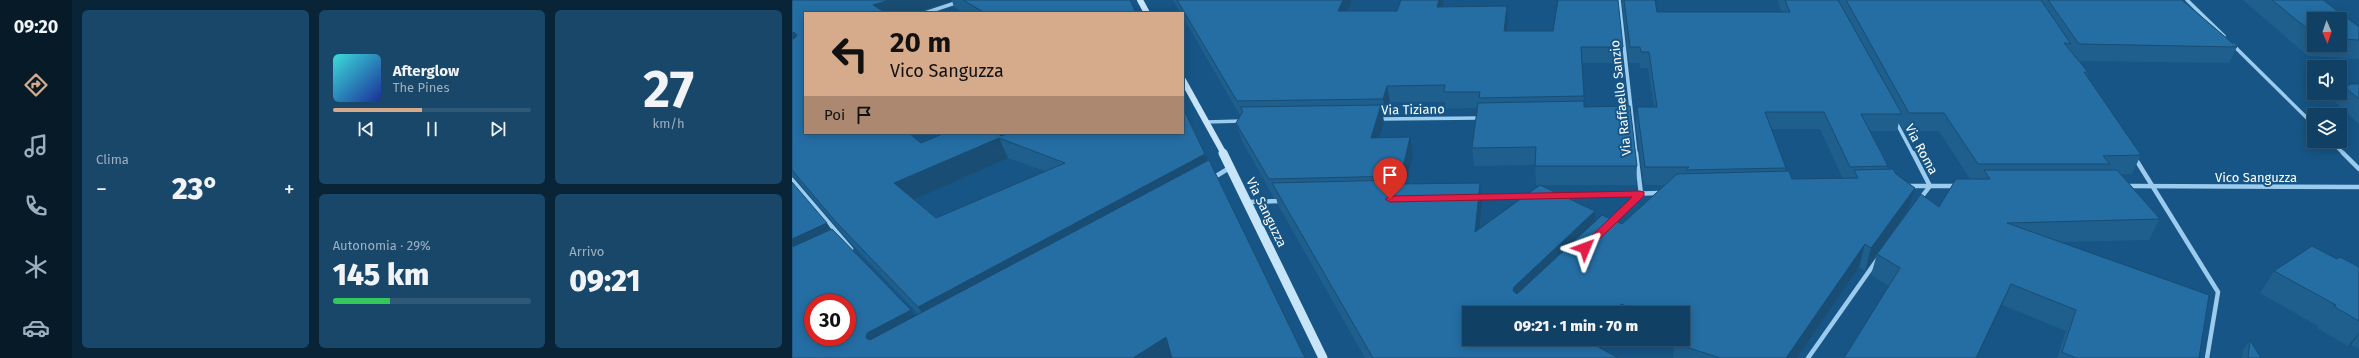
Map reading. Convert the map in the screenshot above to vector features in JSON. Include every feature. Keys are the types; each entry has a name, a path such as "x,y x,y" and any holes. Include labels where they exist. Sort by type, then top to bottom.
{"street":[{"path":"928,12 964,0"},
{"path":"1140,0 1146,12"},
{"name":"Via Raffaello Sanzio","path":"1619,0 1640,194"},
{"path":"2188,0 2226,38"},
{"path":"2232,43 2307,118"},
{"name":"Via Sanguzza","path":"1184,82 1231,167 1323,358"},
{"name":"Via Roma","path":"1893,117 1930,186 1916,205"},
{"name":"Via Tiziano","path":"1373,120 1485,118"},
{"path":"1206,122 1246,121"},
{"path":"2338,148 2359,169"},
{"path":"2132,154 2154,186 2218,292 2207,358"},
{"path":"1210,179 1231,167"},
{"path":"792,180 858,256"},
{"path":"1906,186 1961,186"},
{"name":"Vico Sanguzza","path":"2123,186 2359,187"},
{"path":"1554,196 1664,193"},
{"path":"1607,226 1640,194"},
{"path":"1468,197 1539,196"},
{"path":"1248,202 1288,201"},
{"path":"840,248 847,245"},
{"path":"1808,358 1880,256"}],"building":[{"path":"792,0 889,0 873,5 884,12 804,12 804,134 910,134 921,143 943,134 998,134 1001,136 1007,134 1184,134 1184,110 1205,154 918,307 836,222 792,170 792,39 797,35 794,32 792,33","holes":["999,138 1065,163 936,218 894,183"]},
{"path":"963,0 1130,0 1136,12 983,12"},
{"path":"1177,0 1343,0 1338,11 1397,11 1401,0 1439,0 1437,7 1507,6 1504,31 1553,31 1558,0 1618,0 1623,47 1581,47 1584,96 1479,98 1480,92 1444,92 1445,85 1387,86 1383,99 1237,101"},
{"path":"1624,0 1655,0 1657,12 1790,12 1785,0 1838,0 1902,114 1861,114 1888,166 1850,167 1824,112 1765,112 1786,168 1685,170 1689,167 1645,167 1637,107 1657,107 1649,52 1641,52 1640,47 1630,47"},
{"path":"1846,0 2041,0 2071,44 2064,43 2088,72 2084,72 2141,155 2103,156 2110,164 1978,164 1944,113 1909,113"},
{"path":"2048,0 2182,0 2237,47 2079,44"},
{"path":"2272,0 2323,0 2339,12 2307,12 2307,28"},
{"path":"2347,18 2359,27 2359,40 2347,39"},
{"path":"2349,84 2359,84 2359,99 2347,89 2347,85 2350,85"},
{"path":"1584,101 1584,107 1630,106 1637,166 1535,166 1536,147 1472,148 1478,103"},
{"path":"1381,105 1371,138 1410,137 1401,176 1269,179 1236,123 1243,111 1240,107"},
{"path":"1209,160 1305,358 1172,358 1166,337 1133,358 792,358 792,247 832,229 911,310 867,333 866,338 870,340"},
{"path":"1893,169 1896,174 1915,188 1871,248 1865,244 1786,358 1720,358 1683,346 1690,346 1690,306 1626,306 1621,304 1619,306 1462,306 1462,346 1597,346 1618,358 1373,358 1272,183 1398,180 1398,184 1480,183 1475,232 1540,185 1595,211 1514,287 1513,291 1517,294 1602,215 1622,224 1677,174 1789,171 1792,179 1858,178 1854,170"},
{"path":"1984,170 2117,170 2160,219 2007,223 2209,295 2199,358 2076,358 2062,352 2076,310 2011,284 1976,358 1844,358 1900,268 1877,254 1921,194 1939,207 1956,179 1990,179"},
{"path":"792,182 827,223 792,239"},
{"path":"2312,246 2337,259 2340,257 2359,267 2359,321 2333,306 2336,305 2274,271"},
{"path":"2250,340 2261,358 2248,358"}],"route":[{"path":"1390,199 1640,194 1585,248"}]}
